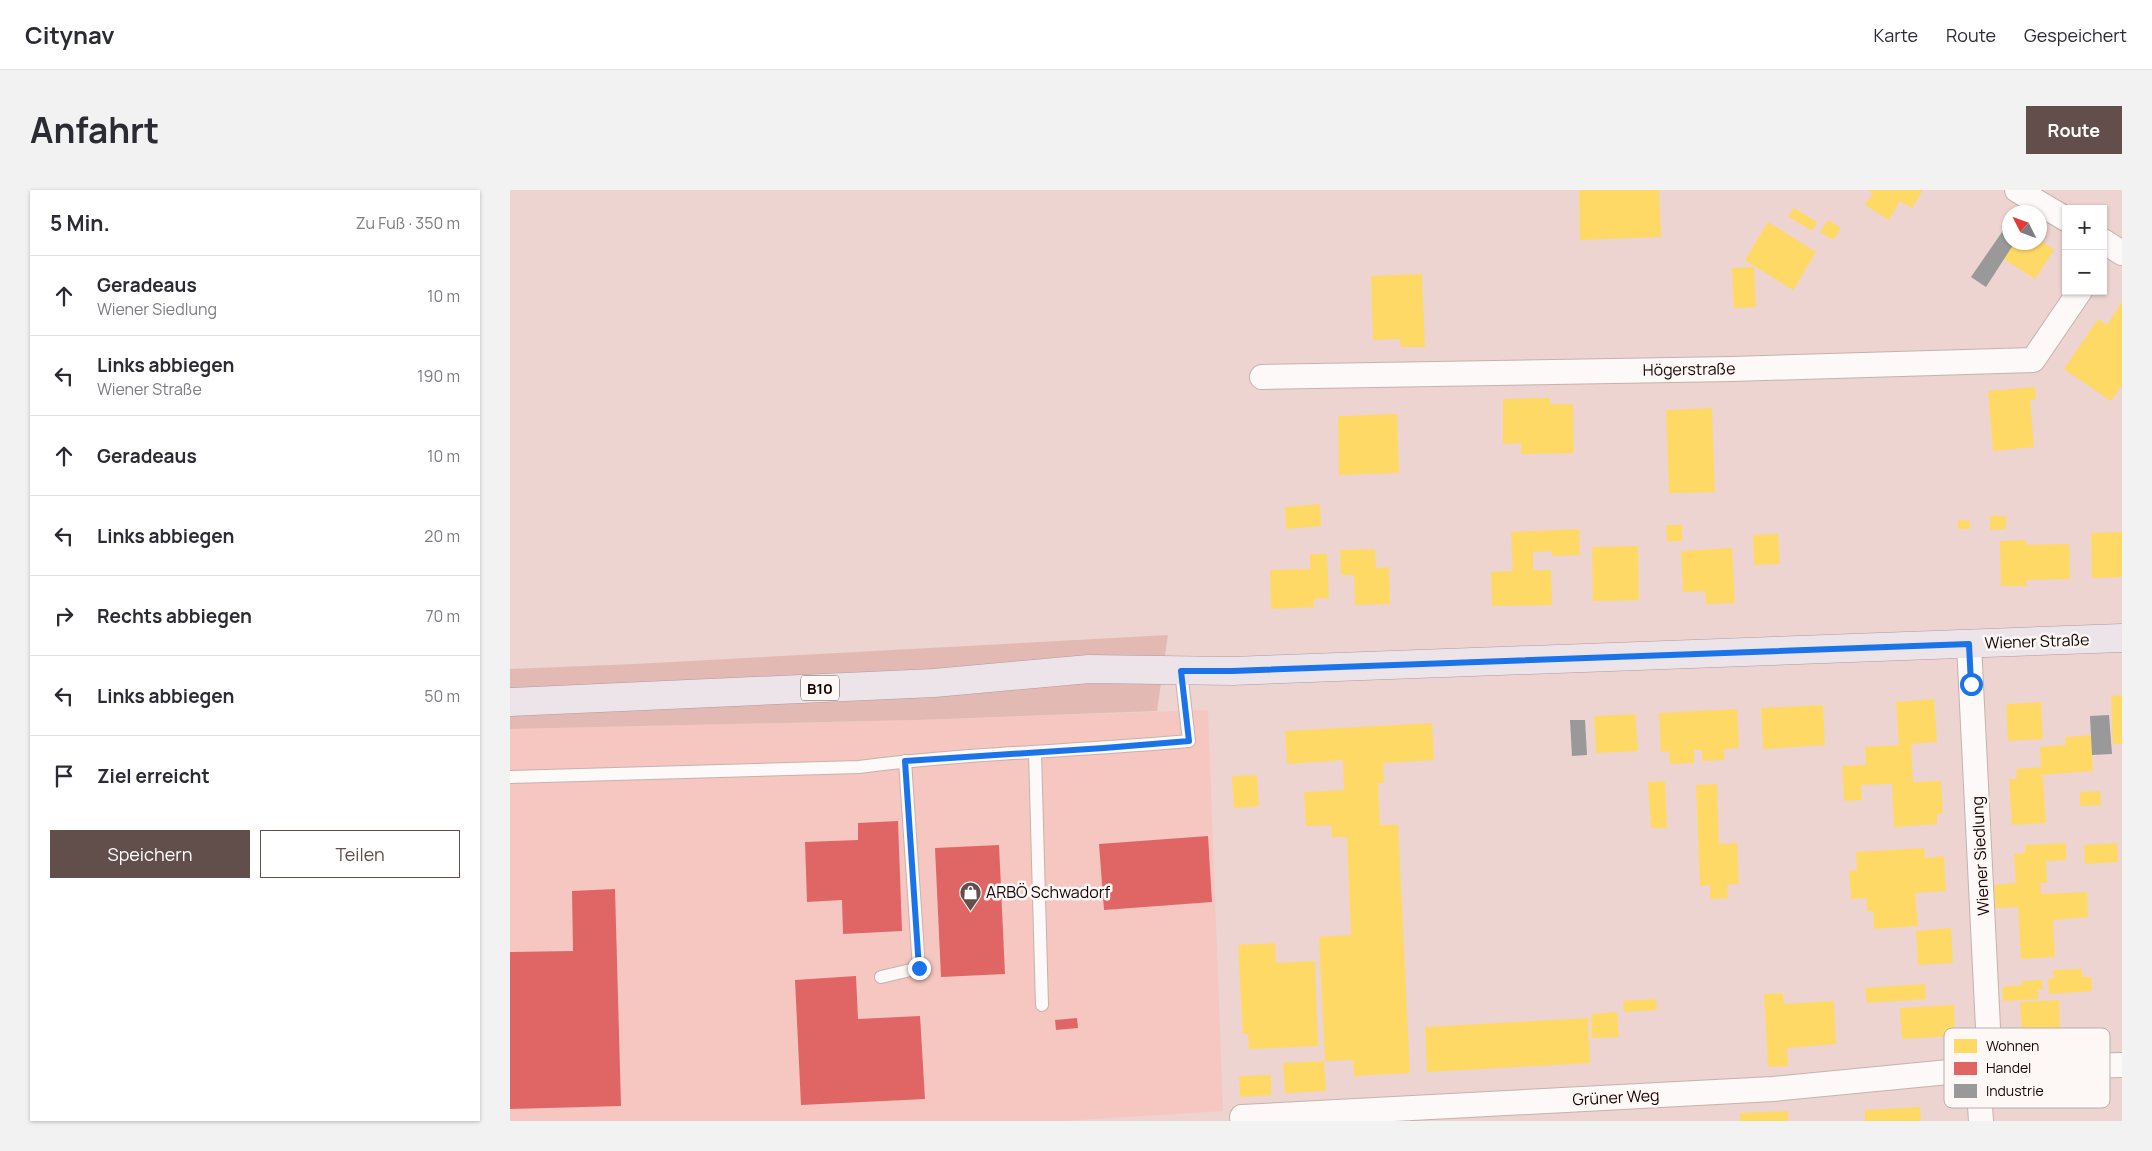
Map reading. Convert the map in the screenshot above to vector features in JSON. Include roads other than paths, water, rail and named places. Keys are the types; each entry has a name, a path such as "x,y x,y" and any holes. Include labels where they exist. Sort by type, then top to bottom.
{"main road":[{"name":"Wiener Straße","path":"1181,671 1232,671 2122,638"},
{"name":"B10","path":"510,702 934,683 1089,669 1181,671"}],"street":[{"path":"2016,190 2062,217"},
{"name":"Högerstraße","path":"1262,377 1722,369 2033,360 2077,295"},
{"name":"Wiener Siedlung","path":"1969,644 1988,1028"},
{"name":"Grüner Weg","path":"1242,1117 1773,1089 1944,1072"},
{"name":"Wiener Siedlung","path":"1980,1108 1981,1121"}],"lane":[{"path":"510,777 859,767 905,761 1189,741 1181,671"},
{"path":"1035,753 1042,1005"},
{"path":"880,977 919,968 905,761"}],"place":[{"name":"ARBÖ Schwadorf","path":"970,911"}]}
